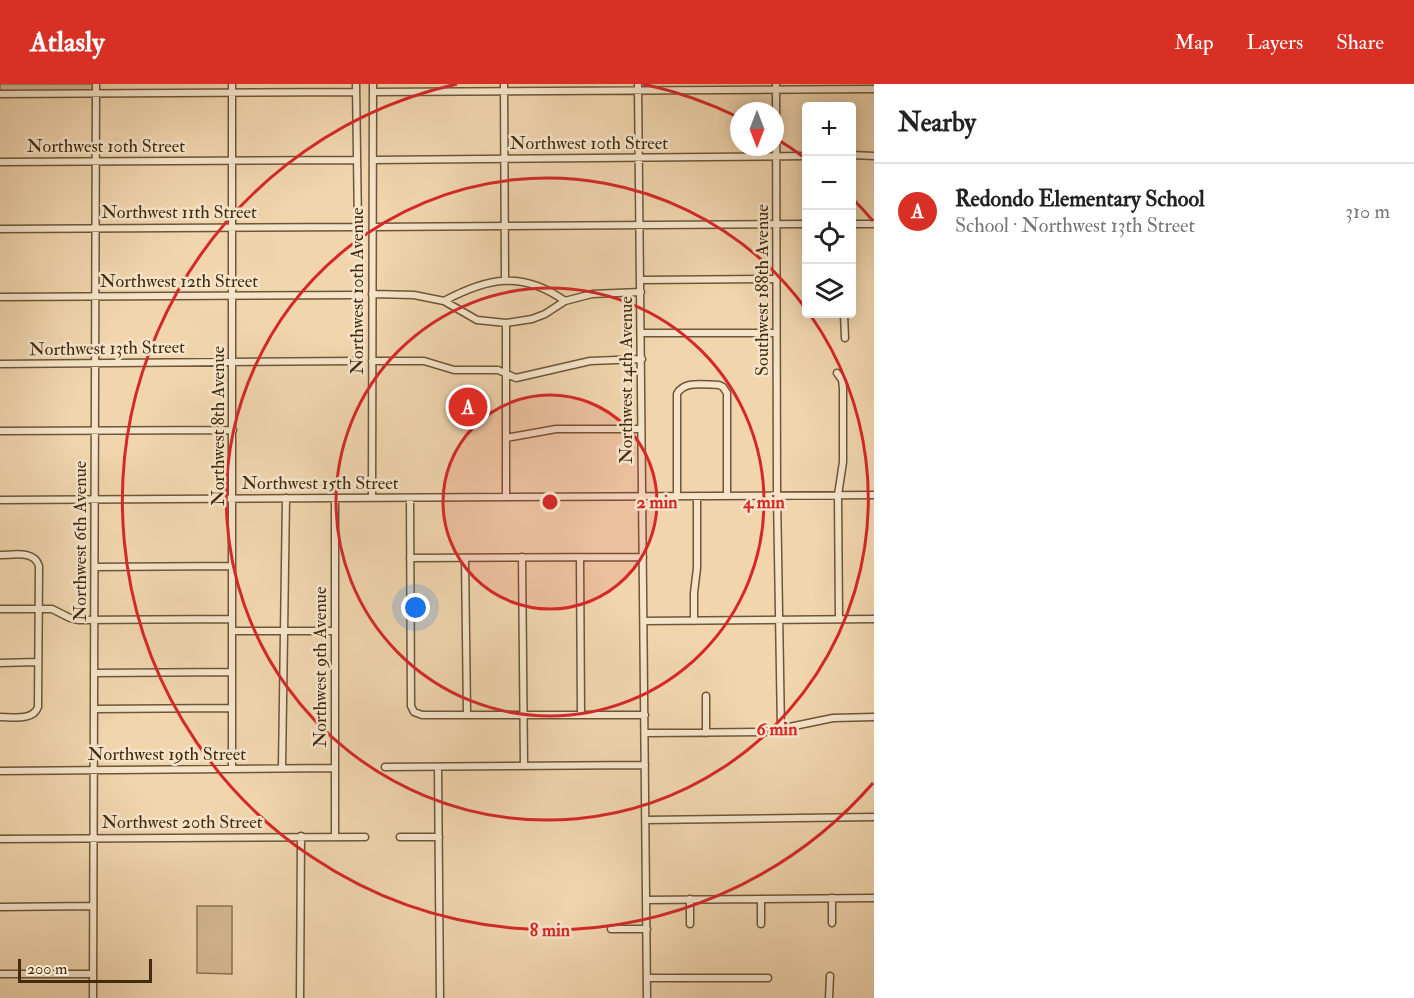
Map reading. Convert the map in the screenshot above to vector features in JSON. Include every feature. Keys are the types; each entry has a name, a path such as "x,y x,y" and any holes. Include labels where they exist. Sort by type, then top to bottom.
{"street":[{"name":"Northwest 6th Avenue","path":"93,998 96,84"},
{"name":"Northwest 8th Avenue","path":"232,84 232,769"},
{"name":"Northwest 10th Avenue","path":"372,497 373,84"},
{"path":"373,92 638,87 874,89"},
{"name":"Northwest 14th Avenue","path":"638,87 647,998"},
{"name":"Southwest 188th Avenue","path":"776,87 777,495 781,620 781,729"},
{"path":"0,94 232,93 356,88 357,159"},
{"path":"504,88 505,280"},
{"path":"856,155 874,156"},
{"name":"Northwest 10th Street","path":"373,160 802,156"},
{"name":"Northwest 10th Street","path":"0,162 357,159"},
{"name":"Northwest 11th Street","path":"0,229 358,227 357,159"},
{"path":"373,227 802,224"},
{"path":"856,224 874,224"},
{"path":"641,280 777,279"},
{"path":"444,301 472,286 505,280 552,291 565,301"},
{"path":"372,294 414,295 444,301 477,320 506,323 532,319 545,314 565,301 592,294 641,292"},
{"name":"Northwest 12th Street","path":"0,297 358,295"},
{"path":"844,318 845,338"},
{"path":"506,323 506,496"},
{"path":"642,333 776,333"},
{"path":"372,361 424,361 453,370 498,370 516,378 590,361 642,359"},
{"name":"Northwest 13th Street","path":"0,364 358,361"},
{"path":"837,373 842,380 843,388 843,462 838,495 839,620"},
{"path":"677,496 677,394 685,385 719,386 723,387 727,393 728,496"},
{"path":"506,438 556,429 640,429"},
{"path":"0,431 232,430"},
{"name":"Northwest 15th Street","path":"0,500 874,495"},
{"path":"694,621 697,496"},
{"path":"282,768 286,498"},
{"name":"Northwest 9th Avenue","path":"335,498 335,836"},
{"path":"410,498 411,706 414,712 422,715 645,715"},
{"path":"0,555 31,555 39,566 38,707 36,714 31,717 0,717"},
{"path":"410,558 643,556"},
{"path":"522,557 524,766"},
{"path":"465,558 467,714"},
{"path":"580,558 581,714"},
{"path":"95,567 232,566"},
{"path":"0,609 52,609 70,618 95,620 232,620"},
{"path":"644,621 874,620"},
{"path":"232,631 334,631"},
{"path":"0,663 38,662"},
{"path":"95,673 232,672"},
{"path":"706,696 706,733"},
{"path":"94,709 232,708"},
{"path":"645,733 765,732 833,718 874,717"},
{"path":"385,767 645,765"},
{"path":"438,767 440,998"},
{"name":"Northwest 19th Street","path":"0,771 335,768"},
{"path":"646,820 874,818"},
{"path":"300,998 301,837"},
{"name":"Northwest 20th Street","path":"0,838 365,837"},
{"path":"400,837 439,837"},
{"path":"646,900 874,897"},
{"path":"761,898 761,924"},
{"path":"832,898 832,923"},
{"path":"690,899 690,924"},
{"path":"0,907 93,906"},
{"path":"611,929 647,929"},
{"path":"0,974 93,974"},
{"path":"829,998 830,976"},
{"path":"647,978 768,978"}],"shaded area":[{"path":"0,84 93,84 93,91 0,91"},
{"path":"197,906 232,906 232,974 197,973"}],"place":[{"name":"Redondo Elementary School","path":"468,407"}]}
